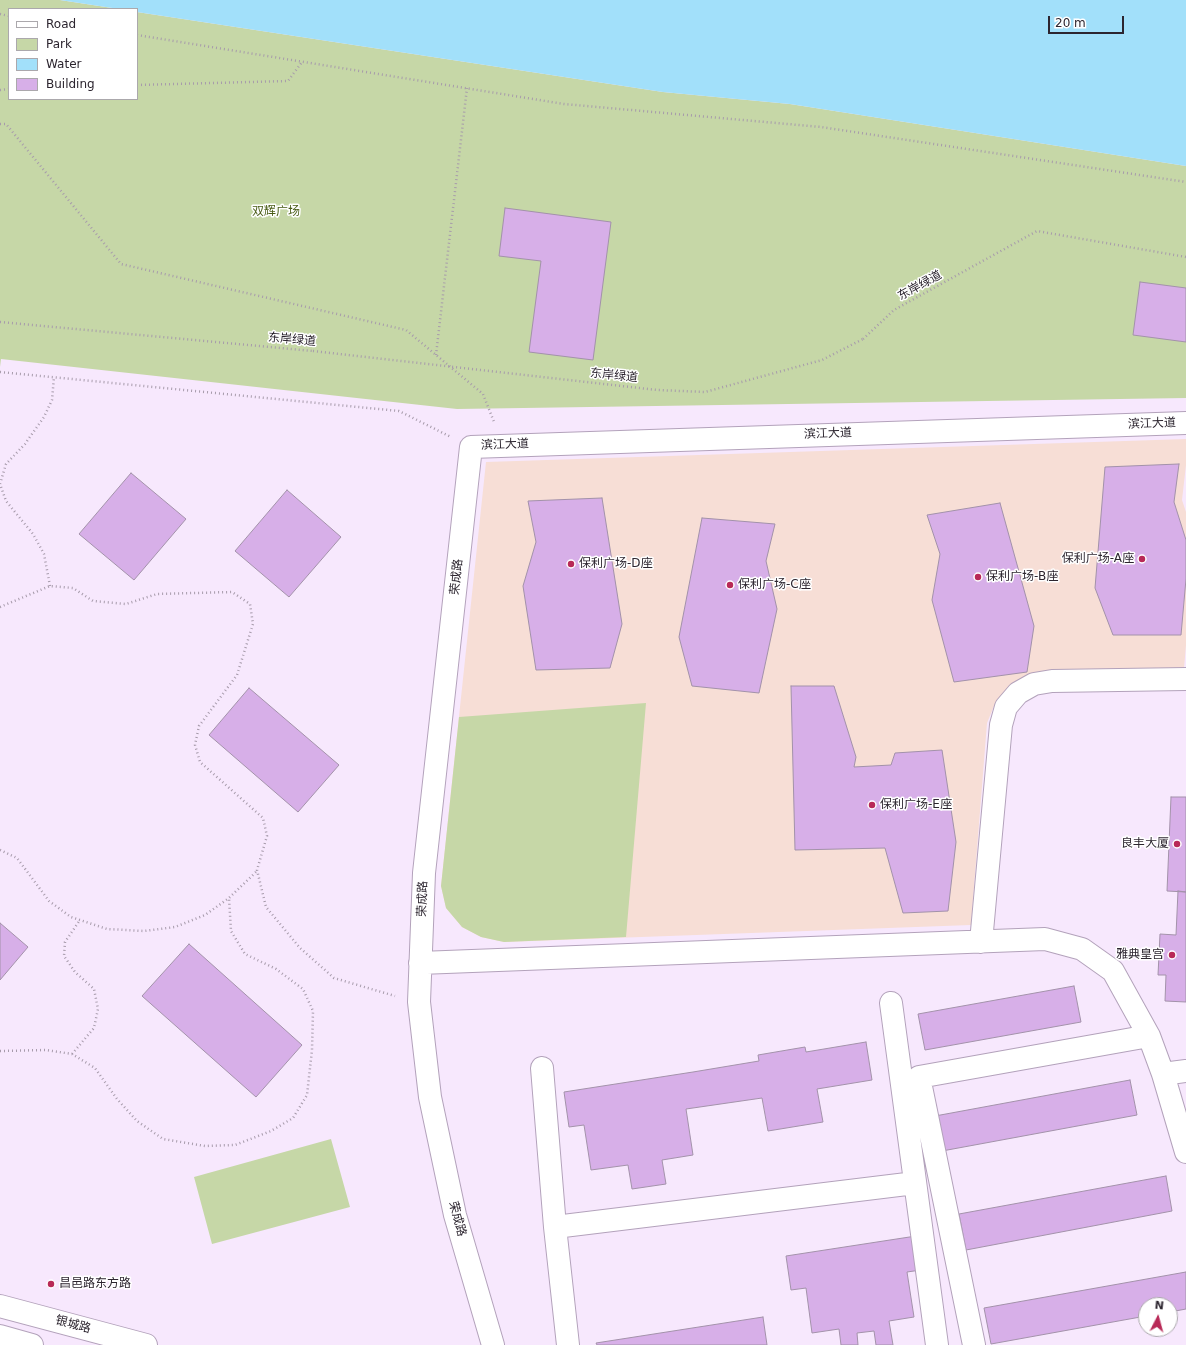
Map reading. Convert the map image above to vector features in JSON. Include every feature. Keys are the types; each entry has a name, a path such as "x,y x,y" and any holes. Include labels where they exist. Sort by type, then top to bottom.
{"street":[{"name":"滨江大道","path":"471,446 1186,423"},
{"name":"荣成路","path":"471,446 424,873 419,1002 430,1097 456,1215 493,1345"},
{"path":"981,942 1001,725 1006,707 1018,694 1034,684 1052,681 1186,679"},
{"path":"420,963 1045,939 1082,949 1113,971 1149,1036 1163,1074 1186,1152"},
{"path":"891,1003 937,1345"},
{"path":"974,1345 919,1077 1149,1036"},
{"path":"542,1068 555,1227 568,1345"},
{"path":"1163,1074 1186,1071"},
{"path":"555,1227 915,1183"},
{"name":"银城路","path":"0,1306 146,1345"},
{"path":"0,1336 32,1345"}],"path":[{"path":"138,36 564,104 821,127 1186,182"},
{"path":"138,85 288,81 302,62"},
{"path":"436,355 467,88"},
{"path":"0,124 6,124 121,264 406,330 483,394 503,445"},
{"name":"东岸绿道","path":"0,322 313,351 657,390 705,392 822,360 863,339 894,310 1038,230 1186,257"},
{"path":"0,372 398,411 471,446"},
{"path":"50,586 44,554 33,534 6,502 0,484 6,464 25,444 44,417 52,400 54,377"},
{"path":"0,607 50,586 73,588 93,601 126,604 157,594 232,592 250,604 252,624 237,675 199,726 195,745 200,762 263,818 267,836 257,870 229,898 205,915 175,927 144,931 107,928 71,917 49,901 17,858 0,850"},
{"path":"257,870 266,907 300,948 334,978 419,1002"},
{"path":"0,1051 46,1050 72,1054 95,1068 117,1099 137,1121 163,1139 205,1146 235,1145 271,1131 294,1118 307,1095 312,1050 313,1011 303,989 276,969 245,954 231,931 229,898"},
{"path":"72,1054 94,1028 98,1009 94,989 75,972 64,956 65,942 80,920"}],"shaded area":[{"path":"1186,439 1186,465 1182,500 1186,512 1186,645 1184,668 1041,671 1020,679 1005,692 994,706 987,723 971,925 504,942 481,937 462,927 446,908 441,886 486,462"}],"green space":[{"name":"双辉广场","path":"0,0 60,0 112,8 8,8 8,100 138,100 138,12 663,92 790,104 1186,166 1186,398 457,409 1,359 0,367"},
{"path":"646,703 626,937 504,942 481,937 462,927 446,908 441,886 459,717"},
{"path":"331,1139 350,1207 212,1244 194,1177"}],"water":[{"path":"60,0 1186,0 1186,166 790,104 663,92 138,12 138,8 112,8"}],"building":[{"path":"505,208 611,222 593,360 529,352 541,261 499,256"},
{"path":"1140,282 1186,288 1186,342 1133,335"},
{"name":"保利广场-A座","path":"1179,464 1174,502 1186,540 1186,579 1181,635 1113,635 1095,588 1105,467"},
{"path":"131,473 186,519 134,580 79,534"},
{"path":"287,490 341,537 289,597 235,551"},
{"name":"保利广场-D座","path":"602,498 622,624 610,668 536,670 523,586 536,542 528,501"},
{"name":"保利广场-B座","path":"1000,503 1034,626 1027,672 954,682 932,600 940,554 927,515"},
{"name":"保利广场-C座","path":"702,518 775,524 766,561 777,609 759,693 692,686 679,637"},
{"name":"保利广场-E座","path":"791,686 834,686 856,757 854,767 891,765 895,753 942,750 956,842 948,911 903,913 885,848 795,850"},
{"path":"249,688 339,765 298,812 209,735"},
{"name":"良丰大厦","path":"1171,797 1186,797 1186,892 1167,891"},
{"name":"雅典皇宫","path":"1178,891 1186,892 1186,1002 1165,1001 1166,975 1158,975 1160,934 1176,935"},
{"path":"0,923 28,947 0,980"},
{"path":"189,944 302,1045 256,1097 142,996"},
{"path":"1074,986 1081,1022 925,1050 918,1014"},
{"path":"866,1042 872,1080 817,1089 823,1122 768,1131 762,1098 686,1109 693,1155 662,1160 666,1184 632,1189 628,1165 591,1170 584,1125 569,1127 564,1092 759,1061 758,1055 805,1047 806,1052"},
{"path":"1130,1080 1137,1115 942,1151 935,1116"},
{"path":"1166,1176 1172,1211 966,1250 959,1214"},
{"path":"916,1236 921,1270 907,1272 914,1317 889,1321 893,1345 876,1345 874,1331 857,1333 858,1345 841,1345 839,1329 812,1333 806,1288 791,1290 786,1256"},
{"path":"1186,1272 1186,1309 1178,1310 1178,1297 1138,1297 1138,1317 991,1344 984,1308"},
{"path":"763,1317 767,1345 597,1345 596,1343"}],"place":[{"name":"保利广场-A座","path":"1142,559"},
{"name":"保利广场-D座","path":"571,564"},
{"name":"保利广场-B座","path":"978,577"},
{"name":"保利广场-C座","path":"730,585"},
{"name":"保利广场-E座","path":"872,805"},
{"name":"良丰大厦","path":"1177,844"},
{"name":"雅典皇宫","path":"1172,955"},
{"name":"昌邑路东方路","path":"51,1284"}]}
